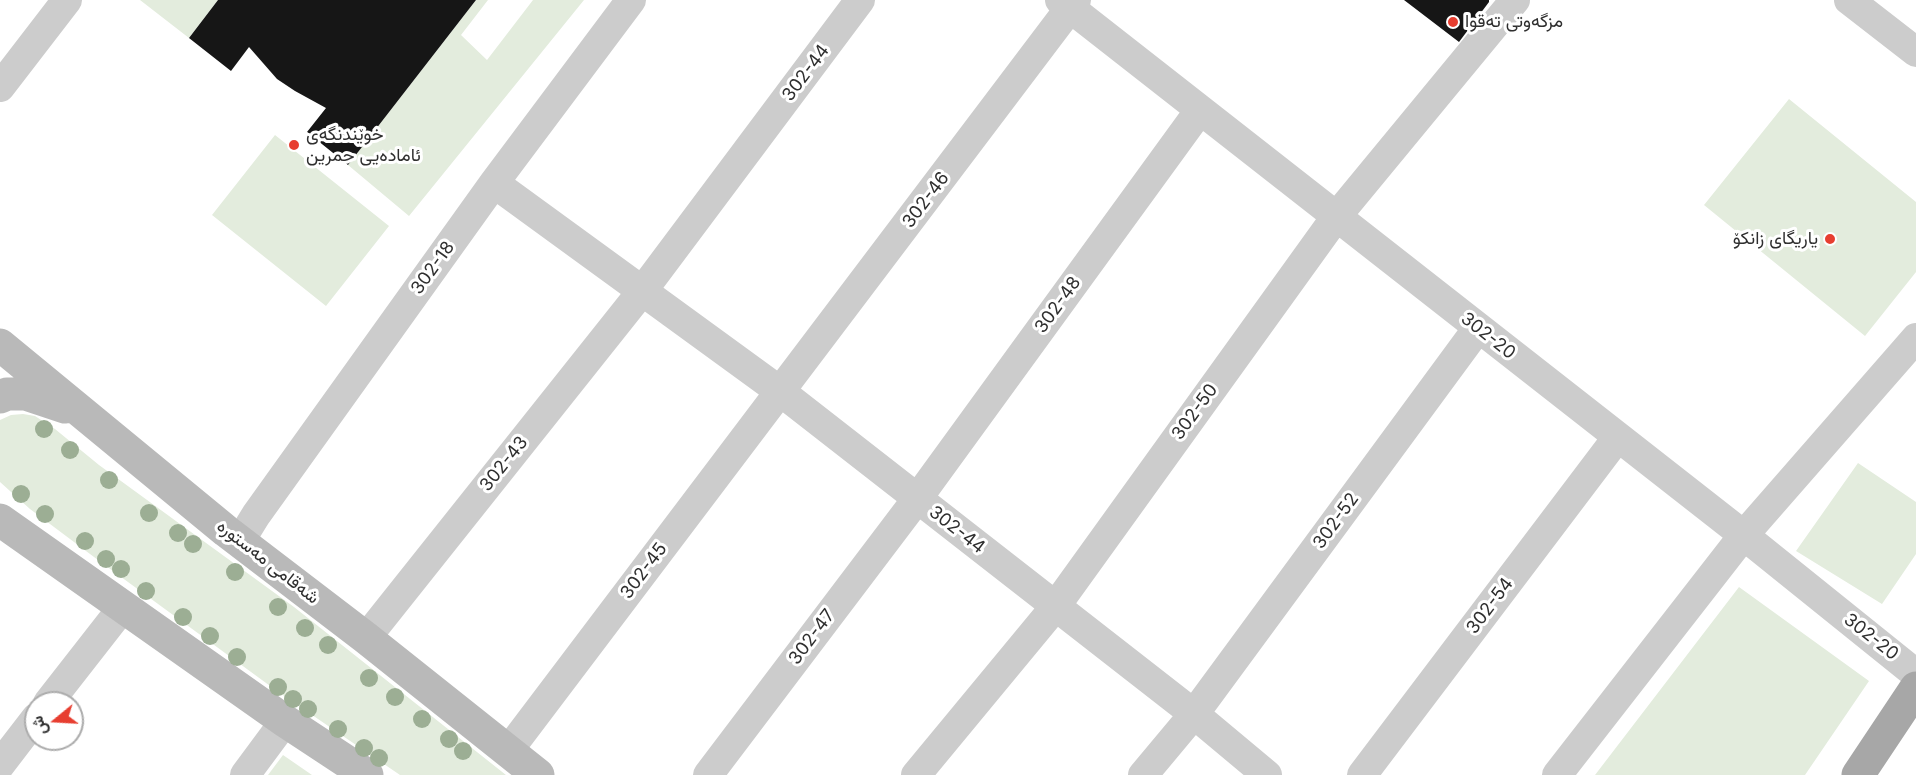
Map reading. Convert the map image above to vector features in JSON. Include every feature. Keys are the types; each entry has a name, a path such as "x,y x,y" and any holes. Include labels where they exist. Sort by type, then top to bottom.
{"main road":[{"name":"شەقامی مەستورە","path":"0,345 240,541 538,775"},
{"path":"0,398 7,394 26,394 81,413"},
{"path":"0,504 34,544"},
{"path":"0,520 285,721 367,775"},
{"path":"1858,775 1916,688"}],"street":[{"path":"0,87 68,0"},
{"name":"302-18","path":"240,541 256,515 494,183 632,0"},
{"name":"302-44","path":"643,290 860,0"},
{"name":"302-50","path":"916,775 1055,607 1336,217 1515,0"},
{"path":"1848,0 1916,52"},
{"name":"302-20","path":"1069,3 1200,110 1916,674"},
{"name":"302-46","path":"781,392 1069,3"},
{"name":"302-48","path":"917,499 1200,110"},
{"name":"302-44","path":"494,183 781,392 1194,714 1267,775"},
{"name":"302-43","path":"366,638 643,290"},
{"name":"302-52","path":"1143,775 1194,714 1478,328"},
{"path":"1557,775 1743,536 1916,338"},
{"name":"302-45","path":"508,751 781,392"},
{"name":"302-54","path":"1362,775 1617,438"},
{"name":"302-47","path":"708,775 917,499"},
{"path":"57,691 123,607"},
{"path":"245,775 285,721"},
{"path":"0,765 24,734"}],"green space":[{"path":"140,0 218,0 189,38"},
{"path":"476,0 488,0 461,35 487,60 533,0 584,0 409,216 348,165"},
{"name":"یاریگای زانکۆ","path":"1789,99 1916,202 1916,272 1865,336 1704,205"},
{"path":"275,135 389,226 326,306 212,215"},
{"path":"11,415 35,416 55,429 99,465 294,607 506,775 400,775 277,691 102,563 30,509 0,482 0,420"},
{"path":"1858,463 1916,502 1916,554 1882,604 1796,551"},
{"path":"1739,587 1869,681 1805,775 1595,775"},
{"path":"283,755 312,775 268,775"}],"building":[{"path":"218,0 476,0 348,165 307,132 326,108 277,79 249,47 231,71 189,38"},
{"name":"مزگه‌وتی ته‌قوا","path":"1404,0 1489,0 1489,2 1459,42"}],"place":[{"name":"مزگه‌وتی ته‌قوا","path":"1453,22"},
{"name":"خوێندنگەی ئامادەیی حمرین","path":"294,145"},
{"name":"یاریگای زانکۆ","path":"1830,239"}]}
